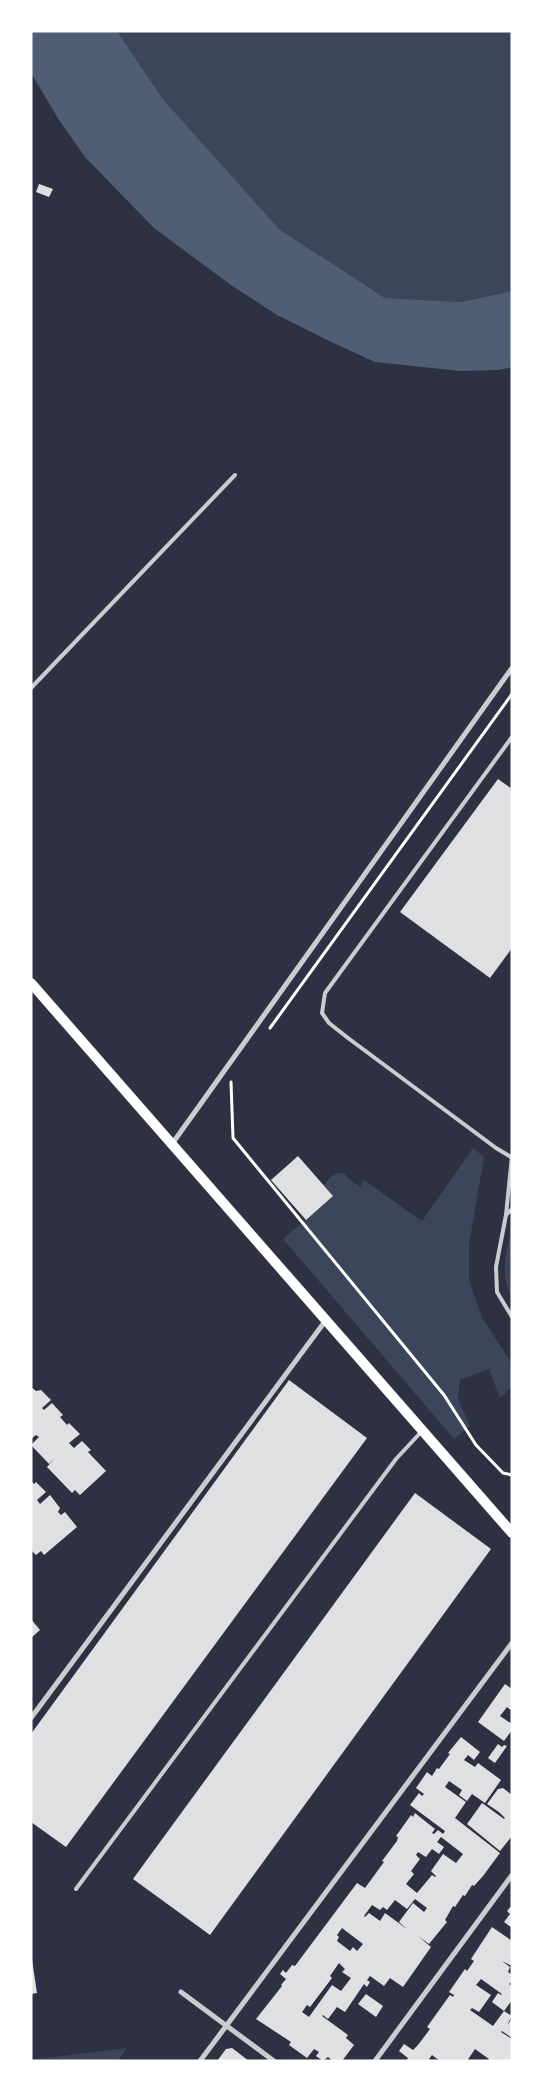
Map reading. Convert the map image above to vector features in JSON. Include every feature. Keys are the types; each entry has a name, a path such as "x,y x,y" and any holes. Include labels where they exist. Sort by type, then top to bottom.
{"main road":[{"path":"31,983 422,1430 509,1526"}],"street":[{"path":"172,1144 512,668"},
{"path":"31,1718 326,1320"},
{"path":"200,2061 512,1643"},
{"path":"376,2061 512,1874"},
{"path":"180,1992 274,2061"}],"lane":[{"path":"31,688 236,475"},
{"path":"512,737 325,993 322,1013 329,1023 348,1038 496,1148 512,1157 506,1215 496,1267 497,1292 512,1317"},
{"path":"506,1215 512,1209"},
{"path":"76,1889 396,1459 422,1430"}],"path":[{"path":"264,1036 512,694"},
{"path":"235,1076 230,1084 233,1138 444,1395 476,1445 503,1473 512,1475"}],"shaded area":[{"path":"31,31 117,31 162,98 279,229 385,298 461,302 512,291 512,367 499,370 460,371 375,362 277,315 231,285 154,228 85,157 59,120 31,73"},
{"path":"117,31 512,31 512,291 461,302 385,298 279,229 162,98"},
{"path":"473,1148 484,1157 469,1245 469,1280 482,1317 512,1364 512,1387 500,1398 489,1369 460,1380 458,1399 470,1426 454,1439 283,1239 333,1196 324,1185 332,1176 338,1173 344,1173 360,1187 364,1180 422,1221"},
{"path":"512,1230 512,1298 506,1281 505,1264 507,1246"},
{"path":"127,2048 118,2061 31,2061 31,2060"}],"building":[{"path":"39,184 53,189 49,197 36,192"},
{"path":"498,779 512,789 512,948 490,978 400,912"},
{"path":"298,1156 333,1196 306,1220 271,1180"},
{"path":"289,1380 367,1438 66,1847 31,1822 31,1734"},
{"path":"31,1387 36,1391 41,1390 51,1400 42,1408 44,1410 52,1403 63,1415 60,1417 67,1425 69,1423 80,1434 69,1443 74,1448 82,1441 91,1450 88,1452 106,1471 80,1495 75,1490 72,1493 47,1467 55,1458 49,1464 31,1445 39,1437 36,1435 31,1439"},
{"path":"31,1481 34,1484 36,1482 46,1492 37,1500 40,1504 50,1495 60,1508 58,1512 61,1515 65,1512 77,1527 44,1555 41,1551 36,1555 31,1550"},
{"path":"415,1493 491,1549 210,1935 133,1879"},
{"path":"31,1619 40,1630 31,1638"},
{"path":"505,1684 512,1689 512,1711 507,1707 500,1716 512,1724 512,1730 504,1741 478,1722"},
{"path":"461,1737 480,1752 474,1760 468,1755 464,1760 475,1767 478,1763 501,1780 485,1803 472,1794 467,1801 459,1795 462,1790 449,1781 445,1787 466,1802 455,1818 500,1853 483,1876 474,1886 472,1885 455,1907 453,1906 445,1920 447,1922 429,1944 418,1936 431,1947 403,1987 390,1978 384,1986 370,1976 367,1980 370,1982 367,1987 364,1984 345,2012 337,2007 328,2019 322,2016 348,2035 346,2038 354,2045 342,2061 333,2061 328,2057 323,2061 316,2056 319,2052 314,2049 307,2058 289,2045 291,2042 256,2019 286,1979 280,1974 283,1970 286,1973 292,1965 295,1966 357,1883 365,1888 384,1862 382,1861 397,1841 398,1837 396,1836 411,1815 413,1817 415,1813 435,1829 432,1833 434,1834 438,1830 443,1834 445,1831 410,1805 419,1793 422,1796 424,1794 416,1788 427,1772 432,1776 450,1754 448,1753","holes":["441,1837 463,1854 456,1863 443,1854 431,1871 436,1876 432,1875 417,1893 406,1884 414,1874 411,1871 420,1859 416,1855 418,1852 426,1857 432,1849 439,1854 444,1847 437,1842","415,1899 427,1908 424,1912 413,1903 399,1922 407,1929 385,1913 380,1921 369,1913 364,1916 372,1905 380,1910 383,1907 387,1910 395,1900 407,1909","342,1928 363,1944 357,1951 353,1947 350,1951 337,1941 339,1937 337,1935","339,1963 345,1969 342,1972 351,1978 341,1991 332,1985 309,2017 302,2012 307,2005 310,2007 332,1978 330,1976"]},
{"path":"498,1744 502,1747 504,1745 507,1746 495,1763 488,1758"},
{"path":"503,1788 512,1795 512,1836 500,1851 467,1824 482,1803 505,1818 487,1804 498,1789"},
{"path":"512,1905 512,1928 504,1922 510,1914 507,1911"},
{"path":"492,1927 512,1941 512,1966 502,1961 510,1967 508,1972 512,1975 512,1981 509,1984 512,1986 512,2000 504,2011 512,2016 507,2025 512,2019 512,2038 501,2032 512,2039 512,2061 488,2061 489,2059 475,2049 467,2061 440,2061 432,2055 429,2059 431,2061 406,2061 408,2058 399,2051 404,2044 413,2050 430,2029 427,2027 450,1995 453,1997 454,1995 449,1992 465,1969 467,1971 474,1961 471,1959","holes":["481,1979 502,1994 498,1993 492,2002 504,2011 493,2026 470,2010 472,2008 479,2012 491,1995 476,1985"]},
{"path":"31,1953 37,1993 31,1994"},
{"path":"366,1994 383,2006 376,2017 358,2004"},
{"path":"232,2048 249,2061 217,2061 226,2049"}]}
